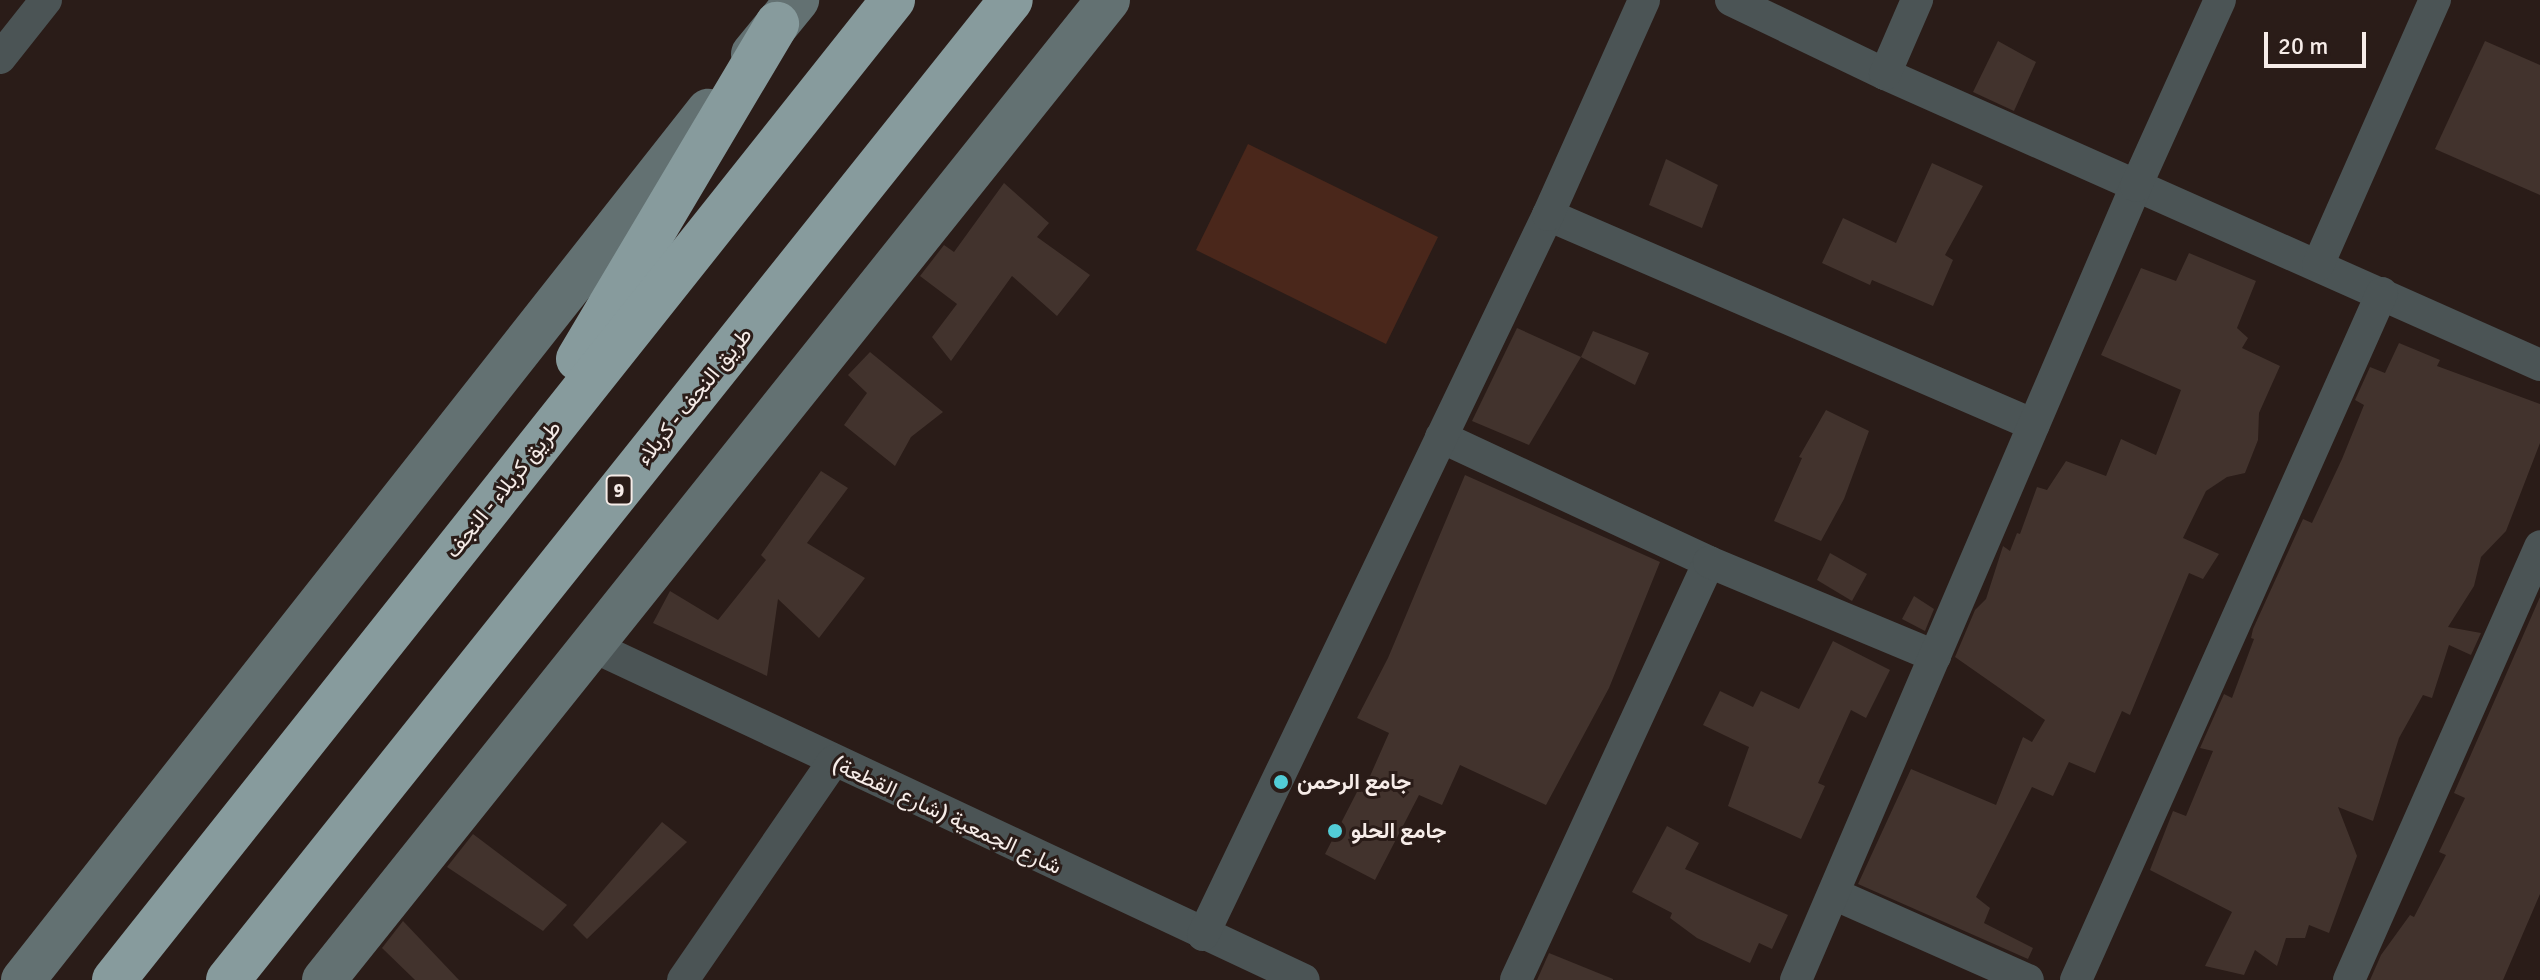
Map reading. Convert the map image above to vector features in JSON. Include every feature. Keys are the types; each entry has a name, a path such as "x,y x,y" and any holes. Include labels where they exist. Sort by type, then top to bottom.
{"highway":[{"name":"طريق کربلاء - النجف","path":"114,980 893,0"},
{"name":"طريق النجف - کربلاء","path":"228,980 1011,0"},
{"path":"493,502 787,12"}],"main road":[{"path":"324,980 1108,0"},
{"path":"23,980 787,12"}],"street":[{"path":"1203,935 1548,215 1644,0"},
{"path":"1731,0 1885,74 2540,365"},
{"path":"1885,74 1917,0"},
{"path":"1796,980 2136,186 2220,0"},
{"path":"2318,265 2435,0"},
{"path":"0,58 35,4"},
{"path":"1548,215 2034,425"},
{"path":"2076,980 2382,293"},
{"path":"1441,437 1709,562 1935,656"},
{"path":"2349,980 2540,546"},
{"path":"1516,980 1709,562"},
{"name":"شارع الجمعية (شارع القطعة)","path":"592,646 833,762 1304,980"},
{"path":"683,980 833,762"},
{"path":"1834,894 2028,980"}],"shaded area":[{"path":"1248,144 1438,237 1386,344 1196,250"}],"building":[{"path":"1998,41 2036,62 2014,111 1973,92"},
{"path":"2485,41 2540,65 2540,195 2435,149"},
{"path":"1666,159 1718,185 1702,228 1649,205"},
{"path":"1932,163 1983,186 1945,255 1953,260 1933,306 1872,280 1870,285 1822,263 1843,218 1896,243"},
{"path":"1004,183 1049,223 1037,237 1090,275 1057,316 1012,276 951,361 932,337 957,304 920,276 944,245 954,252"},
{"path":"2189,253 2256,281 2237,328 2248,338 2242,348 2280,366 2259,413 2258,440 2245,473 2227,477 2206,491 2183,538 2219,554 2203,579 2189,573 2130,715 2122,711 2095,773 2069,762 2053,796 2032,787 1976,897 1990,908 1984,923 2033,948 2028,959 1858,884 1911,769 1996,805 2023,737 2032,742 2045,720 1955,657 1975,610 1986,599 2003,546 2010,551 2017,533 2020,534 2037,487 2047,490 2066,461 2106,476 2121,439 2156,455 2181,390 2101,355 2141,268 2176,281"},
{"path":"1517,328 1581,357 1529,445 1472,421"},
{"path":"1593,331 1649,353 1635,385 1581,357"},
{"path":"2399,343 2440,360 2437,366 2540,404 2540,443 2506,531 2481,557 2474,586 2448,627 2481,633 2471,655 2449,645 2432,698 2423,695 2399,738 2373,821 2338,807 2357,856 2329,933 2309,925 2305,938 2286,938 2277,966 2255,950 2244,975 2205,966 2232,912 2150,870 2173,811 2186,816 2213,751 2200,748 2224,694 2232,698 2254,639 2251,638 2253,629 2303,519 2312,523 2342,459 2364,405 2355,400 2370,367 2385,373"},
{"path":"870,352 943,412 911,437 895,466 844,425 867,393 848,375"},
{"path":"1826,410 1869,431 1844,499 1821,541 1774,521 1802,458 1799,457"},
{"path":"821,471 848,488 807,543 865,578 819,638 778,599 767,676 653,623 670,591 718,620 766,560 761,555"},
{"path":"1465,475 1660,562 1609,688 1546,805 1460,765 1442,805 1419,795 1375,880 1325,854 1358,790 1363,792 1389,733 1357,718 1388,658"},
{"path":"1830,553 1867,574 1852,601 1817,580"},
{"path":"1914,596 1934,609 1925,631 1902,619"},
{"path":"2540,597 2540,894 2503,980 2370,980 2381,955 2410,915 2414,917 2446,855 2439,852 2465,798 2454,793"},
{"path":"1833,641 1890,670 1866,718 1851,710 1818,783 1825,786 1801,839 1728,806 1749,747 1703,725 1720,691 1753,707 1761,691 1799,709"},
{"path":"662,822 687,842 587,939 573,925"},
{"path":"1667,826 1699,843 1685,869 1788,915 1772,949 1759,943 1750,963 1697,938 1670,918 1672,913 1632,892"},
{"path":"473,834 567,905 543,931 447,867"},
{"path":"403,921 459,980 415,980 382,948"},
{"path":"1549,953 1613,979 1613,980 1537,980"}],"place":[{"name":"جامع الرحمن","path":"1281,782"},
{"name":"جامع الحلو","path":"1335,831"}]}
